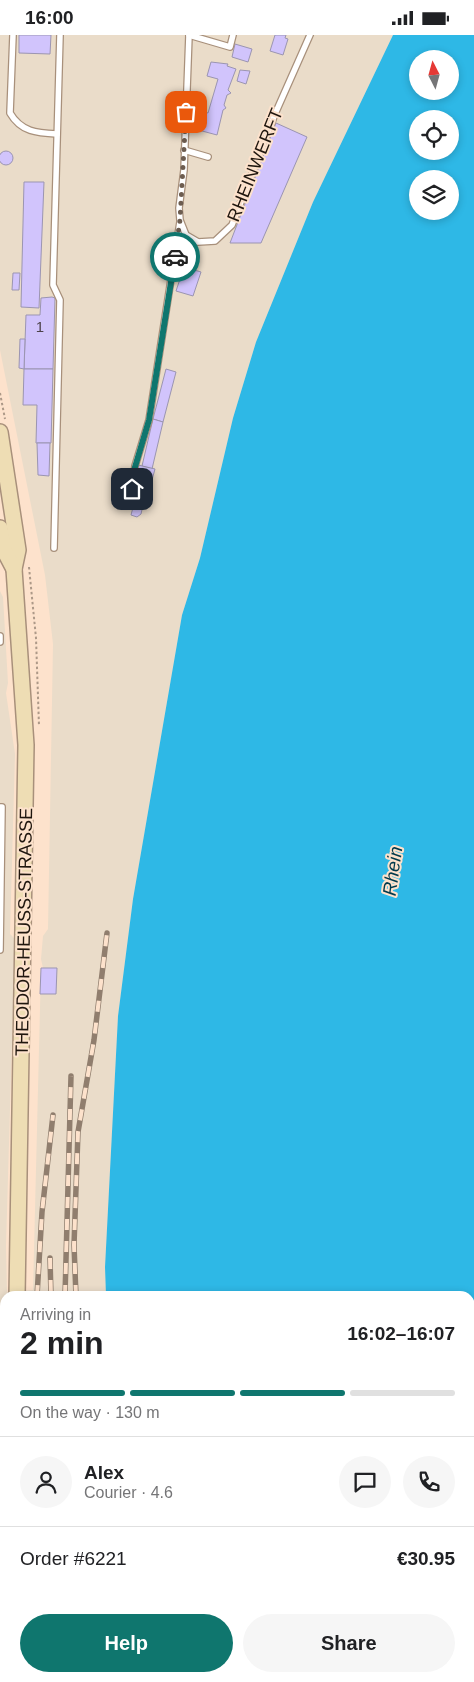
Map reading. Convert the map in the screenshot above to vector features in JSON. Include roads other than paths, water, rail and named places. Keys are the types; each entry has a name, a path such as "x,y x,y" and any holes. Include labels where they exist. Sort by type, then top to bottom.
{"main road":[{"path":"0,432 16,531 8,557"},
{"path":"0,532 8,557"},
{"name":"THEODOR-HEUSS-STRASSE","path":"8,557 26,745 17,1291"}],"lane":[{"path":"13,35 10,113 21,127 35,133 57,134"},
{"path":"54,547 60,300 53,285 60,35"},
{"path":"132,489 135,467 149,420 180,220 189,35 230,47 233,35"},
{"name":"RHEINWERFT","path":"180,220 186,235 198,242 215,241 232,225 275,113 310,35"},
{"path":"184,150 208,157"},
{"path":"0,532 16,531"},
{"path":"0,636 0,642"},
{"path":"0,950 1,807"}],"water":[{"name":"Rhein","path":"393,35 474,35 474,1291 106,1291 105,1267 118,1016 133,899 182,615 200,558 233,418 256,342 313,202"}],"railway":[{"path":"76,1291 74,1245 78,1132 94,1040 107,933"},
{"path":"65,1291 71,1076"},
{"path":"37,1291 42,1212 53,1115"},
{"path":"50,1258 51,1291"}]}
